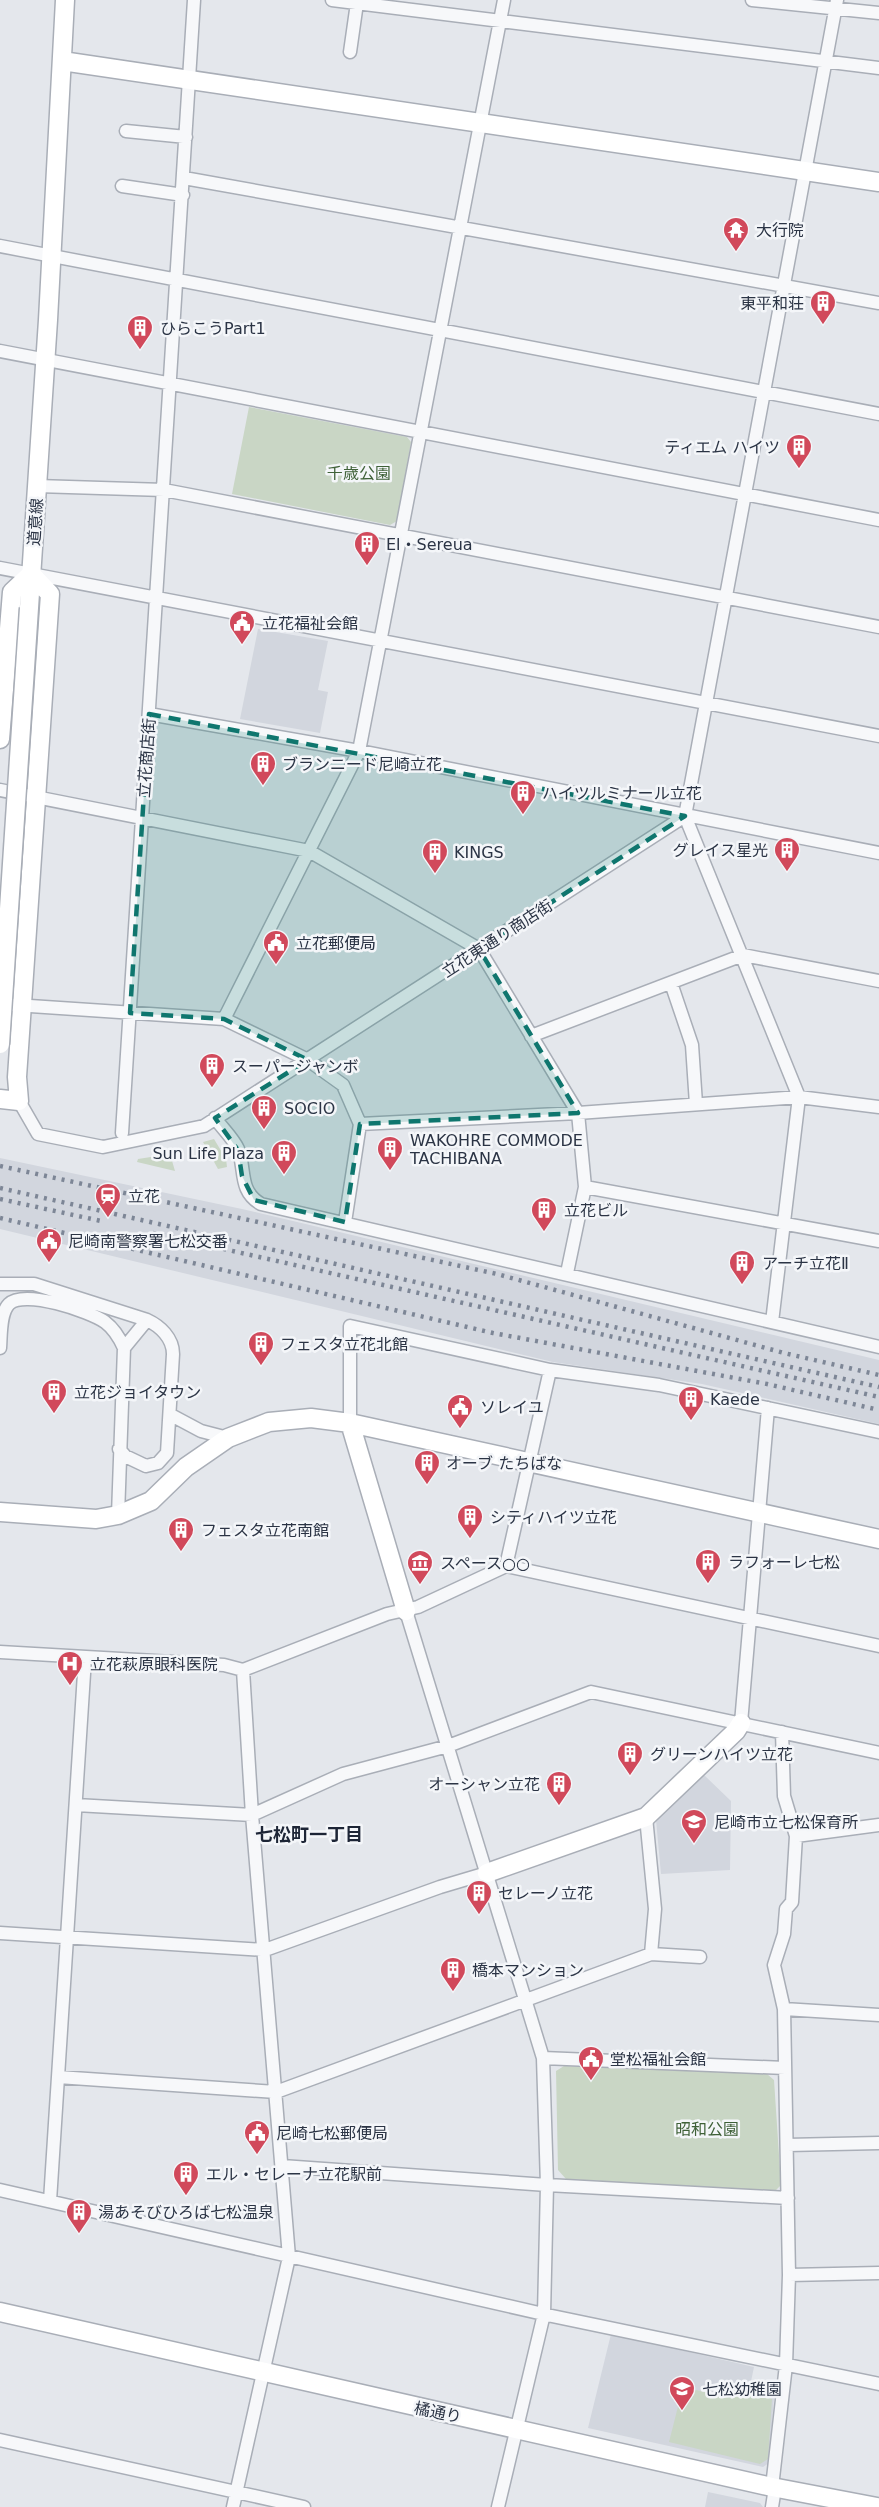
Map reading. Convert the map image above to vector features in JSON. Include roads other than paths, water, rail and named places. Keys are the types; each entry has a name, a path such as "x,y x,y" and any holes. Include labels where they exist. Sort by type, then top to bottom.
{"street":[{"name":"道意線","path":"0,1044 52,255 65,0"},
{"name":"立花商店街","path":"122,1133 194,0"},
{"path":"332,0 879,68"},
{"path":"224,1019 359,751 403,536 504,0"},
{"path":"752,0 836,4 879,13"},
{"path":"350,52 357,3"},
{"path":"772,1322 799,1097 686,816 836,4"},
{"path":"62,61 879,182"},
{"path":"126,131 186,137"},
{"path":"184,178 879,303"},
{"path":"122,186 183,195"},
{"path":"0,246 879,414"},
{"path":"0,351 879,520"},
{"path":"37,486 164,490 879,627"},
{"path":"0,568 879,736"},
{"path":"0,739 12,592 31,574"},
{"path":"0,1099 20,1101 17,1077 50,594 31,574"},
{"path":"149,714 359,751 686,816 878,850"},
{"path":"0,790 309,851 479,949 578,1113 585,1187 567,1273"},
{"name":"立花東通り商店街","path":"20,1101 38,1134 64,1141 103,1146 204,1126 686,816"},
{"path":"531,1036 742,955 879,981"},
{"path":"670,983 692,1045 696,1104"},
{"path":"0,1004 224,1019 308,1060 343,1086 360,1124 345,1222"},
{"path":"360,1124 578,1113 799,1097 879,1107"},
{"path":"215,1118 238,1150 242,1176 254,1200 261,1204 879,1347"},
{"path":"585,1187 879,1241"},
{"path":"0,1284 33,1284 147,1320 164,1332 173,1348 169,1448 164,1458 158,1463 146,1466 125,1456 119,1449"},
{"path":"0,1348 4,1310 9,1303 24,1297 52,1302 99,1319 110,1326 124,1348 118,1515"},
{"path":"124,1348 147,1320"},
{"path":"498,2507 544,2314 547,2185 543,2058 405,1611 350,1423 350,1326 550,1370 658,1385 879,1432"},
{"path":"506,1566 550,1370"},
{"path":"0,1933 265,1950 440,1887 487,1873 646,1817 736,1731 741,1723 748,1617 768,1408"},
{"path":"171,1415 201,1431 228,1438"},
{"path":"0,1512 96,1519 118,1515 151,1501 186,1467 228,1438 269,1422 310,1418 350,1423 879,1539"},
{"path":"0,1652 224,1665 243,1670 387,1614 405,1611 506,1566 879,1647"},
{"path":"50,2201 85,1658"},
{"path":"233,2507 289,2257 252,1815 243,1670"},
{"path":"76,1804 252,1815 343,1774 448,1746 591,1692 879,1753"},
{"path":"772,2507 786,2365 789,2275 784,2009 774,1965 784,1934 786,1909 792,1902 796,1836 784,1796 782,1732"},
{"path":"646,1817 655,1909 651,1954"},
{"path":"796,1836 879,1825"},
{"path":"58,2077 276,2092 651,1954 700,1957"},
{"path":"784,2009 879,2015"},
{"path":"543,2058 785,2068"},
{"path":"787,2145 879,2143"},
{"path":"282,2166 547,2185 788,2198"},
{"path":"0,2190 544,2314 879,2384"},
{"path":"789,2275 879,2273"},
{"name":"橘通り","path":"0,2312 774,2488 878,2507"},
{"path":"0,2440 304,2507"}],"railway":[{"path":"0,1166 497,1274 784,1353 879,1375"},
{"path":"0,1188 879,1387"},
{"path":"0,1199 101,1221"},
{"path":"0,1218 493,1333 767,1384 879,1410"},
{"path":"153,1233 879,1397"}],"place":[{"name":"大行院","path":"736,253"},
{"name":"東平和荘","path":"823,326"},
{"name":"ひらこうPart1","path":"140,351"},
{"name":"ティエム ハイツ","path":"799,470"},
{"name":"El・Sereua","path":"367,567"},
{"name":"立花福祉会館","path":"242,646"},
{"name":"ブランニード尼崎立花","path":"263,787"},
{"name":"ハイツルミナール立花","path":"523,816"},
{"name":"グレイス星光","path":"787,873"},
{"name":"KINGS","path":"435,875"},
{"name":"立花郵便局","path":"276,966"},
{"name":"スーパージャンボ","path":"212,1089"},
{"name":"SOCIO","path":"264,1131"},
{"name":"WAKOHRE COMMODE TACHIBANA","path":"390,1172"},
{"name":"Sun Life Plaza","path":"284,1176"},
{"name":"立花","path":"108,1219"},
{"name":"立花ビル","path":"544,1233"},
{"name":"尼崎南警察署七松交番","path":"49,1264"},
{"name":"アーチ立花Ⅱ","path":"742,1286"},
{"name":"フェスタ立花北館","path":"261,1367"},
{"name":"立花ジョイタウン","path":"54,1415"},
{"name":"Kaede","path":"691,1422"},
{"name":"ソレイユ","path":"460,1430"},
{"name":"オーブ たちばな","path":"427,1486"},
{"name":"シティハイツ立花","path":"470,1540"},
{"name":"フェスタ立花南館","path":"181,1553"},
{"name":"ラフォーレ七松","path":"708,1585"},
{"name":"スペース○○","path":"420,1586"},
{"name":"立花萩原眼科医院","path":"70,1687"},
{"name":"グリーンハイツ立花","path":"630,1777"},
{"name":"オーシャン立花","path":"559,1807"},
{"name":"尼崎市立七松保育所","path":"694,1845"},
{"name":"セレーノ立花","path":"479,1916"},
{"name":"橋本マンション","path":"453,1993"},
{"name":"堂松福祉会館","path":"591,2082"},
{"name":"尼崎七松郵便局","path":"257,2156"},
{"name":"エル・セレーナ立花駅前","path":"186,2197"},
{"name":"湯あそびひろば七松温泉","path":"79,2235"},
{"name":"七松幼稚園","path":"682,2412"}],"district":[{"name":"七松町一丁目","path":"309,1835"}],"park label":[{"name":"千歳公園","path":"359,473"},
{"name":"昭和公園","path":"707,2129"}]}
